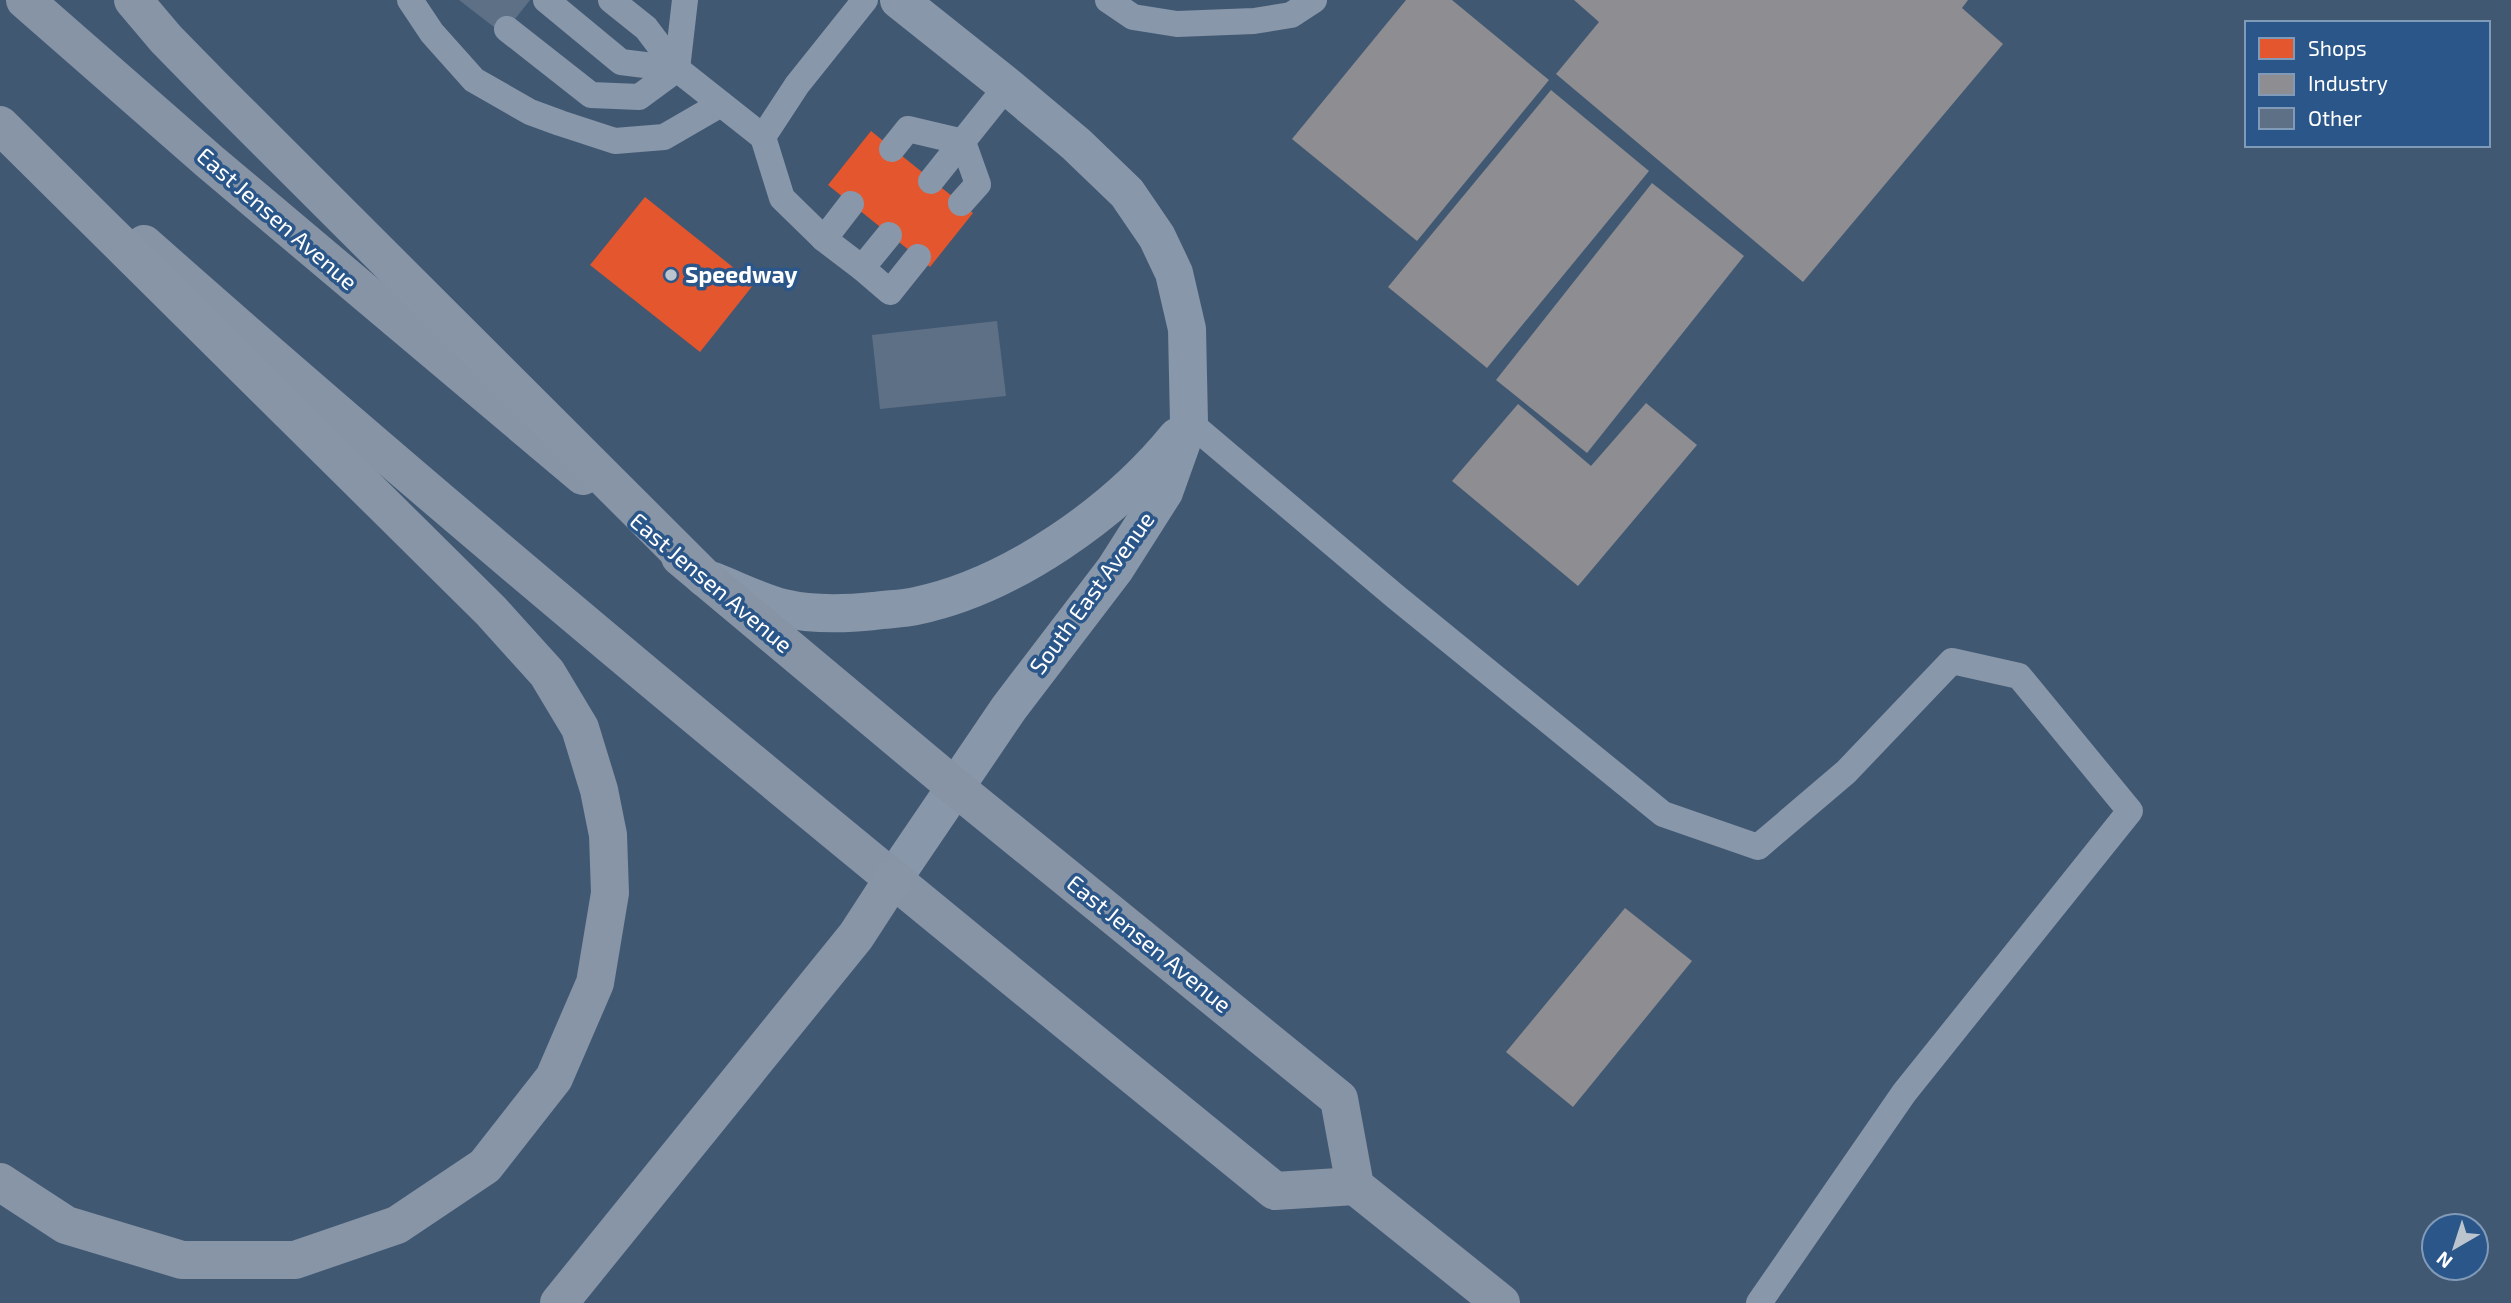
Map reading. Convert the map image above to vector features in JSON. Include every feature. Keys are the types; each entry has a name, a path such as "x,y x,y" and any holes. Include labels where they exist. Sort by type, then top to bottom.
{"highway":[{"path":"133,0 213,88 705,578"},
{"path":"0,125 491,611 547,673 580,728 599,790 608,835 610,893 595,983 554,1078 485,1166 397,1225 295,1260 182,1260 66,1225 0,1182"},
{"path":"559,1303 856,936 893,879"}],"main road":[{"name":"East Jensen Avenue","path":"25,0 385,312 955,787 1339,1099 1355,1186"},
{"path":"0,117 342,419 547,594 1275,1191 1355,1186 1501,1303"}],"street":[{"name":"South East Avenue","path":"893,879 1009,708 1115,569 1164,492 1189,422 1187,329 1174,273 1157,237 1128,193 1076,144 899,0"},
{"path":"705,578 783,608 817,613 850,614 916,606 954,595 1031,559 1108,508 1146,471 1189,422"}],"lane":[{"path":"410,0 432,33 474,80 530,112 559,123 615,141 664,137 721,104"},
{"path":"546,0 621,62 677,69"},
{"path":"611,0 646,28 677,69 763,136 782,198 824,239 890,292 918,257"},
{"path":"507,29 591,95 639,97 677,69 684,0"},
{"path":"763,136 796,85 865,0"},
{"path":"1108,0 1133,17 1177,24 1254,21 1291,15 1314,0"},
{"path":"931,181 1007,86"},
{"path":"892,149 908,129 963,142"},
{"path":"961,204 978,184 963,142"},
{"path":"824,239 851,204"},
{"path":"862,268 889,235"},
{"path":"1189,422 1396,597 1663,814 1758,847 1846,772 1952,661 2019,676 2130,811 1905,1093 1759,1303"}],"building: Shops":[{"path":"871,131 973,213 930,267 828,185"},
{"path":"645,197 754,284 700,352 590,265"}],"building: Industry":[{"path":"1406,0 1452,0 1549,80 1417,241 1292,139"},
{"path":"1574,0 1968,0 1962,8 2003,44 1803,282 1556,74 1599,22"},
{"path":"1551,90 1649,171 1487,368 1388,287"},
{"path":"1652,183 1744,256 1587,453 1496,380"},
{"path":"1646,403 1697,445 1578,586 1452,481 1518,404 1591,466"},
{"path":"1625,908 1692,961 1573,1107 1506,1052"}],"building: Other":[{"path":"459,0 530,0 503,34"},
{"path":"997,321 1006,396 880,409 872,335"}],"place":[{"name":"Speedway","path":"671,275"}]}
